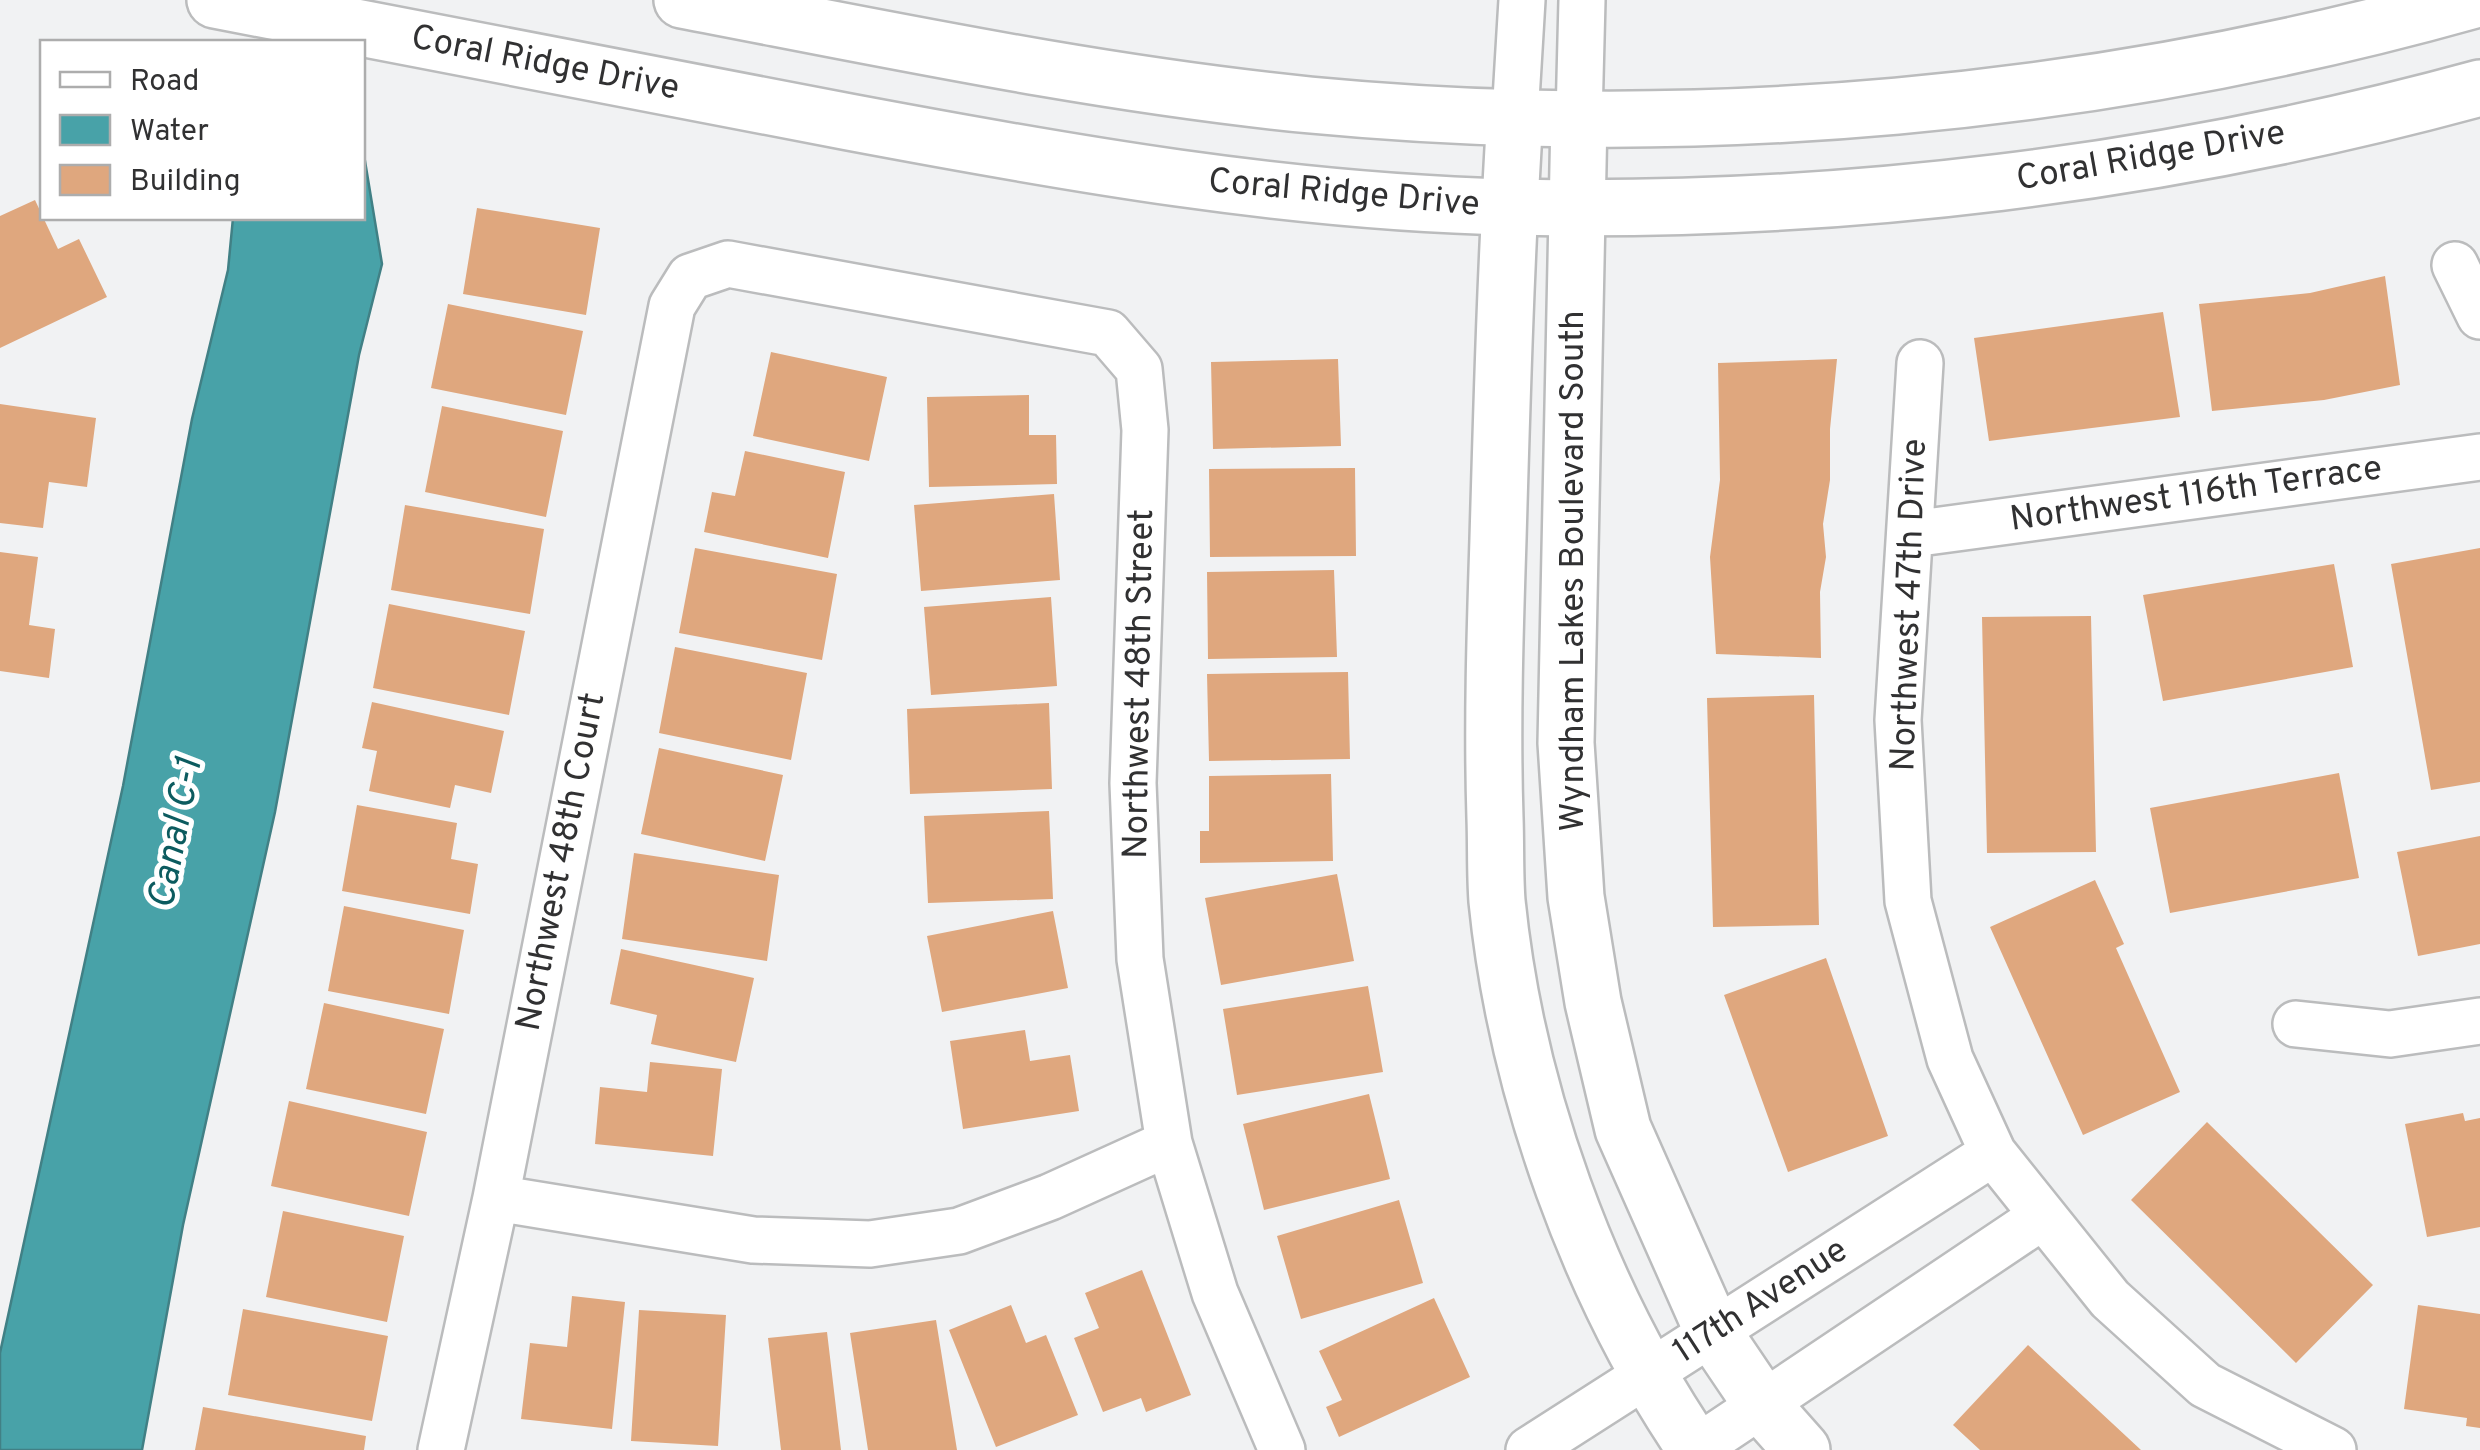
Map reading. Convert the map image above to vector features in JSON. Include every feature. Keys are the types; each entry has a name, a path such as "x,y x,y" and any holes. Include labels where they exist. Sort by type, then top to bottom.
{"main road":[{"name":"Coral Ridge Drive","path":"215,0 1016,154 1191,180 1355,197 1510,207 1802,201 2010,182 2266,139 2480,88"},
{"path":"682,0 1146,86 1312,105 1579,118 1765,116 2067,88 2270,49 2474,0"},
{"name":"Wyndham Lakes Boulevard South","path":"1515,116 1492,729 1497,901 1524,1057 1558,1171 1586,1247 1647,1376 1695,1450"},
{"name":"Wyndham Lakes Boulevard South","path":"1579,118 1566,744 1576,897 1593,1002 1624,1129 1713,1332 1763,1406 1802,1450"}],"street":[{"path":"1515,116 1522,0"},
{"path":"1579,118 1582,0"},
{"name":"Northwest 48th Street","path":"690,277 728,264 1108,334 1139,369 1145,430 1133,783 1140,959 1170,1143 1214,1294 1282,1450"},
{"path":"2455,265 2480,316"},
{"name":"Northwest 48th Court","path":"440,1450 496,1198 672,306 690,277"},
{"name":"Northwest 47th Drive","path":"1920,363 1898,720 1908,901 1950,1059 1993,1152 2110,1299 2205,1385 2333,1450"},
{"name":"Northwest 116th Terrace","path":"1912,534 2480,457"},
{"path":"2296,1024 2390,1034 2480,1021"},
{"path":"496,1198 752,1240 870,1244 959,1231 1050,1197 1170,1143"},
{"name":"117th Avenue","path":"1529,1450 1993,1152"},
{"path":"1695,1450 2043,1216"}],"water":[{"name":"Canal C-1","path":"365,161 382,264 359,355 275,812 183,1225 142,1450 0,1450 0,1353 123,786 192,419 228,270 233,220 365,220"}],"building":[{"path":"35,200 40,220 44,220 58,249 79,239 107,297 0,348 0,216"},
{"path":"477,208 600,228 586,315 463,294"},
{"path":"2385,276 2400,385 2324,400 2212,411 2199,304 2310,293"},
{"path":"448,304 583,331 566,415 431,388"},
{"path":"2163,312 2180,417 1989,441 1974,338"},
{"path":"771,352 887,377 869,461 753,436"},
{"path":"1338,359 1341,446 1213,449 1211,362"},
{"path":"1837,359 1830,480 1823,524 1826,557 1820,592 1821,658 1716,654 1710,557 1720,480 1718,363"},
{"path":"1029,395 1029,435 1056,435 1057,484 929,487 927,397"},
{"path":"0,404 96,418 87,487 49,482 43,528 0,523"},
{"path":"442,406 563,431 546,517 425,492"},
{"path":"745,451 845,472 828,558 704,532 712,492 735,496"},
{"path":"1355,468 1356,556 1210,557 1209,469"},
{"path":"1054,494 1060,580 921,591 914,505"},
{"path":"405,505 544,529 530,614 391,590"},
{"path":"695,548 837,574 822,660 679,633"},
{"path":"2480,548 2480,782 2431,790 2391,564"},
{"path":"0,552 38,557 29,625 55,629 49,678 0,671"},
{"path":"2334,564 2353,667 2163,701 2143,595"},
{"path":"1334,570 1337,657 1208,659 1207,572"},
{"path":"1051,597 1057,686 931,695 924,607"},
{"path":"389,604 525,631 509,715 373,688"},
{"path":"2091,616 2096,852 1987,853 1982,617"},
{"path":"675,647 807,673 791,760 659,733"},
{"path":"1348,672 1350,759 1209,761 1207,674"},
{"path":"1814,695 1819,925 1713,927 1707,698"},
{"path":"372,702 504,731 491,793 455,785 450,808 369,791 377,751 362,748"},
{"path":"1049,703 1052,789 910,794 907,709"},
{"path":"659,748 783,775 765,861 641,834"},
{"path":"2339,773 2359,878 2170,913 2150,808"},
{"path":"1331,774 1333,861 1200,863 1200,831 1209,831 1209,776"},
{"path":"357,805 457,823 451,859 478,864 470,914 342,891"},
{"path":"1049,811 1053,899 928,903 924,816"},
{"path":"2480,836 2480,944 2418,956 2397,852"},
{"path":"634,853 779,875 767,961 622,939"},
{"path":"1337,874 1354,961 1221,985 1205,898"},
{"path":"2095,880 2124,944 2116,948 2180,1092 2083,1135 1990,927"},
{"path":"344,906 464,930 449,1014 328,991"},
{"path":"1053,911 1068,988 942,1012 927,936"},
{"path":"621,949 754,978 736,1062 651,1044 657,1015 610,1004"},
{"path":"1826,958 1888,1136 1788,1172 1724,995"},
{"path":"1368,986 1383,1072 1237,1095 1223,1009"},
{"path":"324,1003 444,1029 426,1114 306,1089"},
{"path":"1025,1030 1030,1061 1070,1055 1079,1111 963,1129 950,1041"},
{"path":"650,1062 722,1069 713,1156 595,1144 600,1087 647,1092"},
{"path":"1369,1094 1390,1179 1264,1210 1243,1124"},
{"path":"289,1101 427,1132 409,1216 271,1186"},
{"path":"2463,1113 2465,1121 2480,1118 2480,1227 2427,1237 2405,1124"},
{"path":"2207,1122 2373,1285 2296,1363 2131,1200"},
{"path":"1399,1200 1423,1283 1301,1319 1277,1236"},
{"path":"283,1211 404,1236 387,1322 266,1297"},
{"path":"1142,1270 1191,1395 1146,1412 1141,1398 1103,1412 1074,1338 1099,1328 1085,1293"},
{"path":"572,1296 625,1302 612,1429 521,1419 530,1343 567,1347"},
{"path":"1434,1298 1470,1377 1339,1437 1326,1407 1342,1400 1319,1351"},
{"path":"1011,1305 1026,1343 1046,1335 1078,1415 996,1447 949,1330"},
{"path":"2418,1305 2480,1314 2480,1428 2466,1426 2467,1418 2404,1409"},
{"path":"243,1309 388,1336 372,1421 228,1395"},
{"path":"639,1310 726,1315 718,1446 631,1441"},
{"path":"936,1320 957,1450 868,1450 850,1333"},
{"path":"827,1332 841,1450 781,1450 768,1338"},
{"path":"2028,1345 2141,1450 1980,1450 1953,1425"},
{"path":"203,1407 366,1436 364,1450 195,1450"}]}
